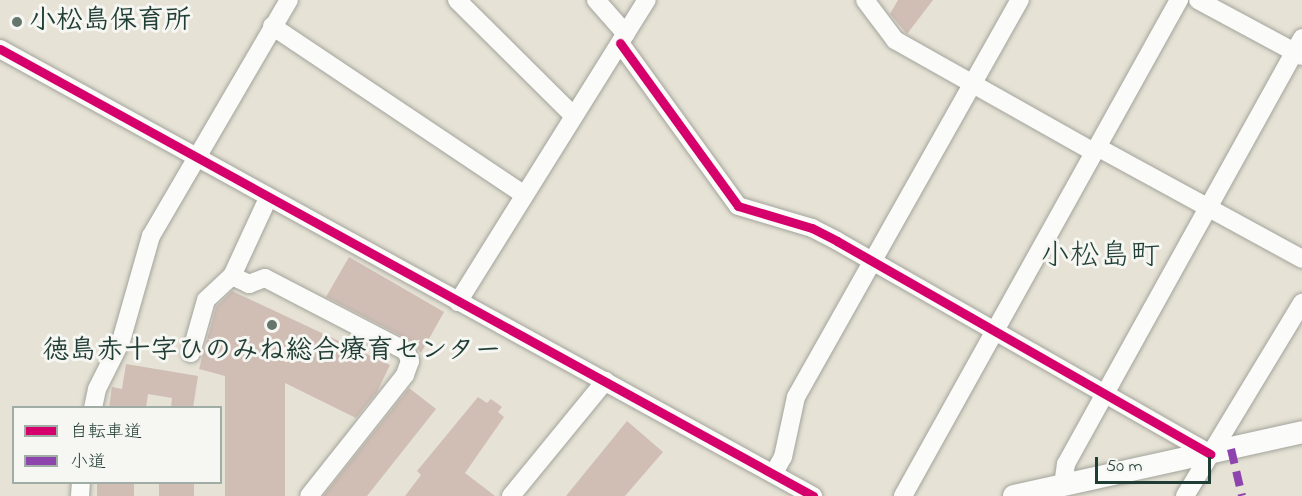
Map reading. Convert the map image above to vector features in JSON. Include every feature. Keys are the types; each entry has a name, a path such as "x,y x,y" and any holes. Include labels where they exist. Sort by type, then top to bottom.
{"main road":[{"path":"1014,496 1302,432"}],"street":[{"path":"93,406 97,389 121,341 151,236 289,0"},
{"path":"457,0 573,115"},
{"path":"596,0 738,206 812,228 1107,393 1210,454"},
{"path":"458,302 647,0"},
{"path":"865,0 895,40 973,85 1302,259"},
{"path":"774,474 783,457 796,397 874,264 1020,0"},
{"path":"903,496 1179,0"},
{"path":"1063,485 1066,464 1300,49 1198,0"},
{"path":"272,26 524,195"},
{"path":"0,49 813,496"},
{"path":"191,353 206,300 232,276 268,198"},
{"path":"232,276 249,284 264,278 406,351 410,361 405,375 309,496"},
{"path":"1185,496 1302,303"},
{"path":"511,496 605,381"}],"building":[{"path":"898,0 933,0 907,34 890,14"},
{"path":"349,257 444,312 421,353 411,341 326,297"},
{"path":"232,291 390,365 377,392 356,418 285,383 285,496 225,496 225,376 199,369 216,307"},
{"path":"126,364 198,376 193,406 171,406 172,398 148,394 146,406 109,406 112,387 122,389"},
{"path":"409,388 436,409 367,496 323,496"},
{"path":"478,397 487,403 491,399 502,407 498,412 504,417 465,473 495,496 405,496 421,475 417,471"},
{"path":"627,421 663,452 625,496 566,496"},
{"path":"97,484 134,484 134,496 97,496"},
{"path":"159,484 194,484 194,496 159,496"}],"marked path":[{"path":"1231,449 1242,496"}],"cycle path":[{"path":"620,43 738,206 812,228 837,241 1210,454"},
{"path":"0,49 813,496"}],"place":[{"name":"小松島保育所","path":"17,22"},
{"name":"徳島赤十字ひのみね総合療育センター","path":"272,325"}],"district":[{"name":"小松島町","path":"1100,257"}]}
